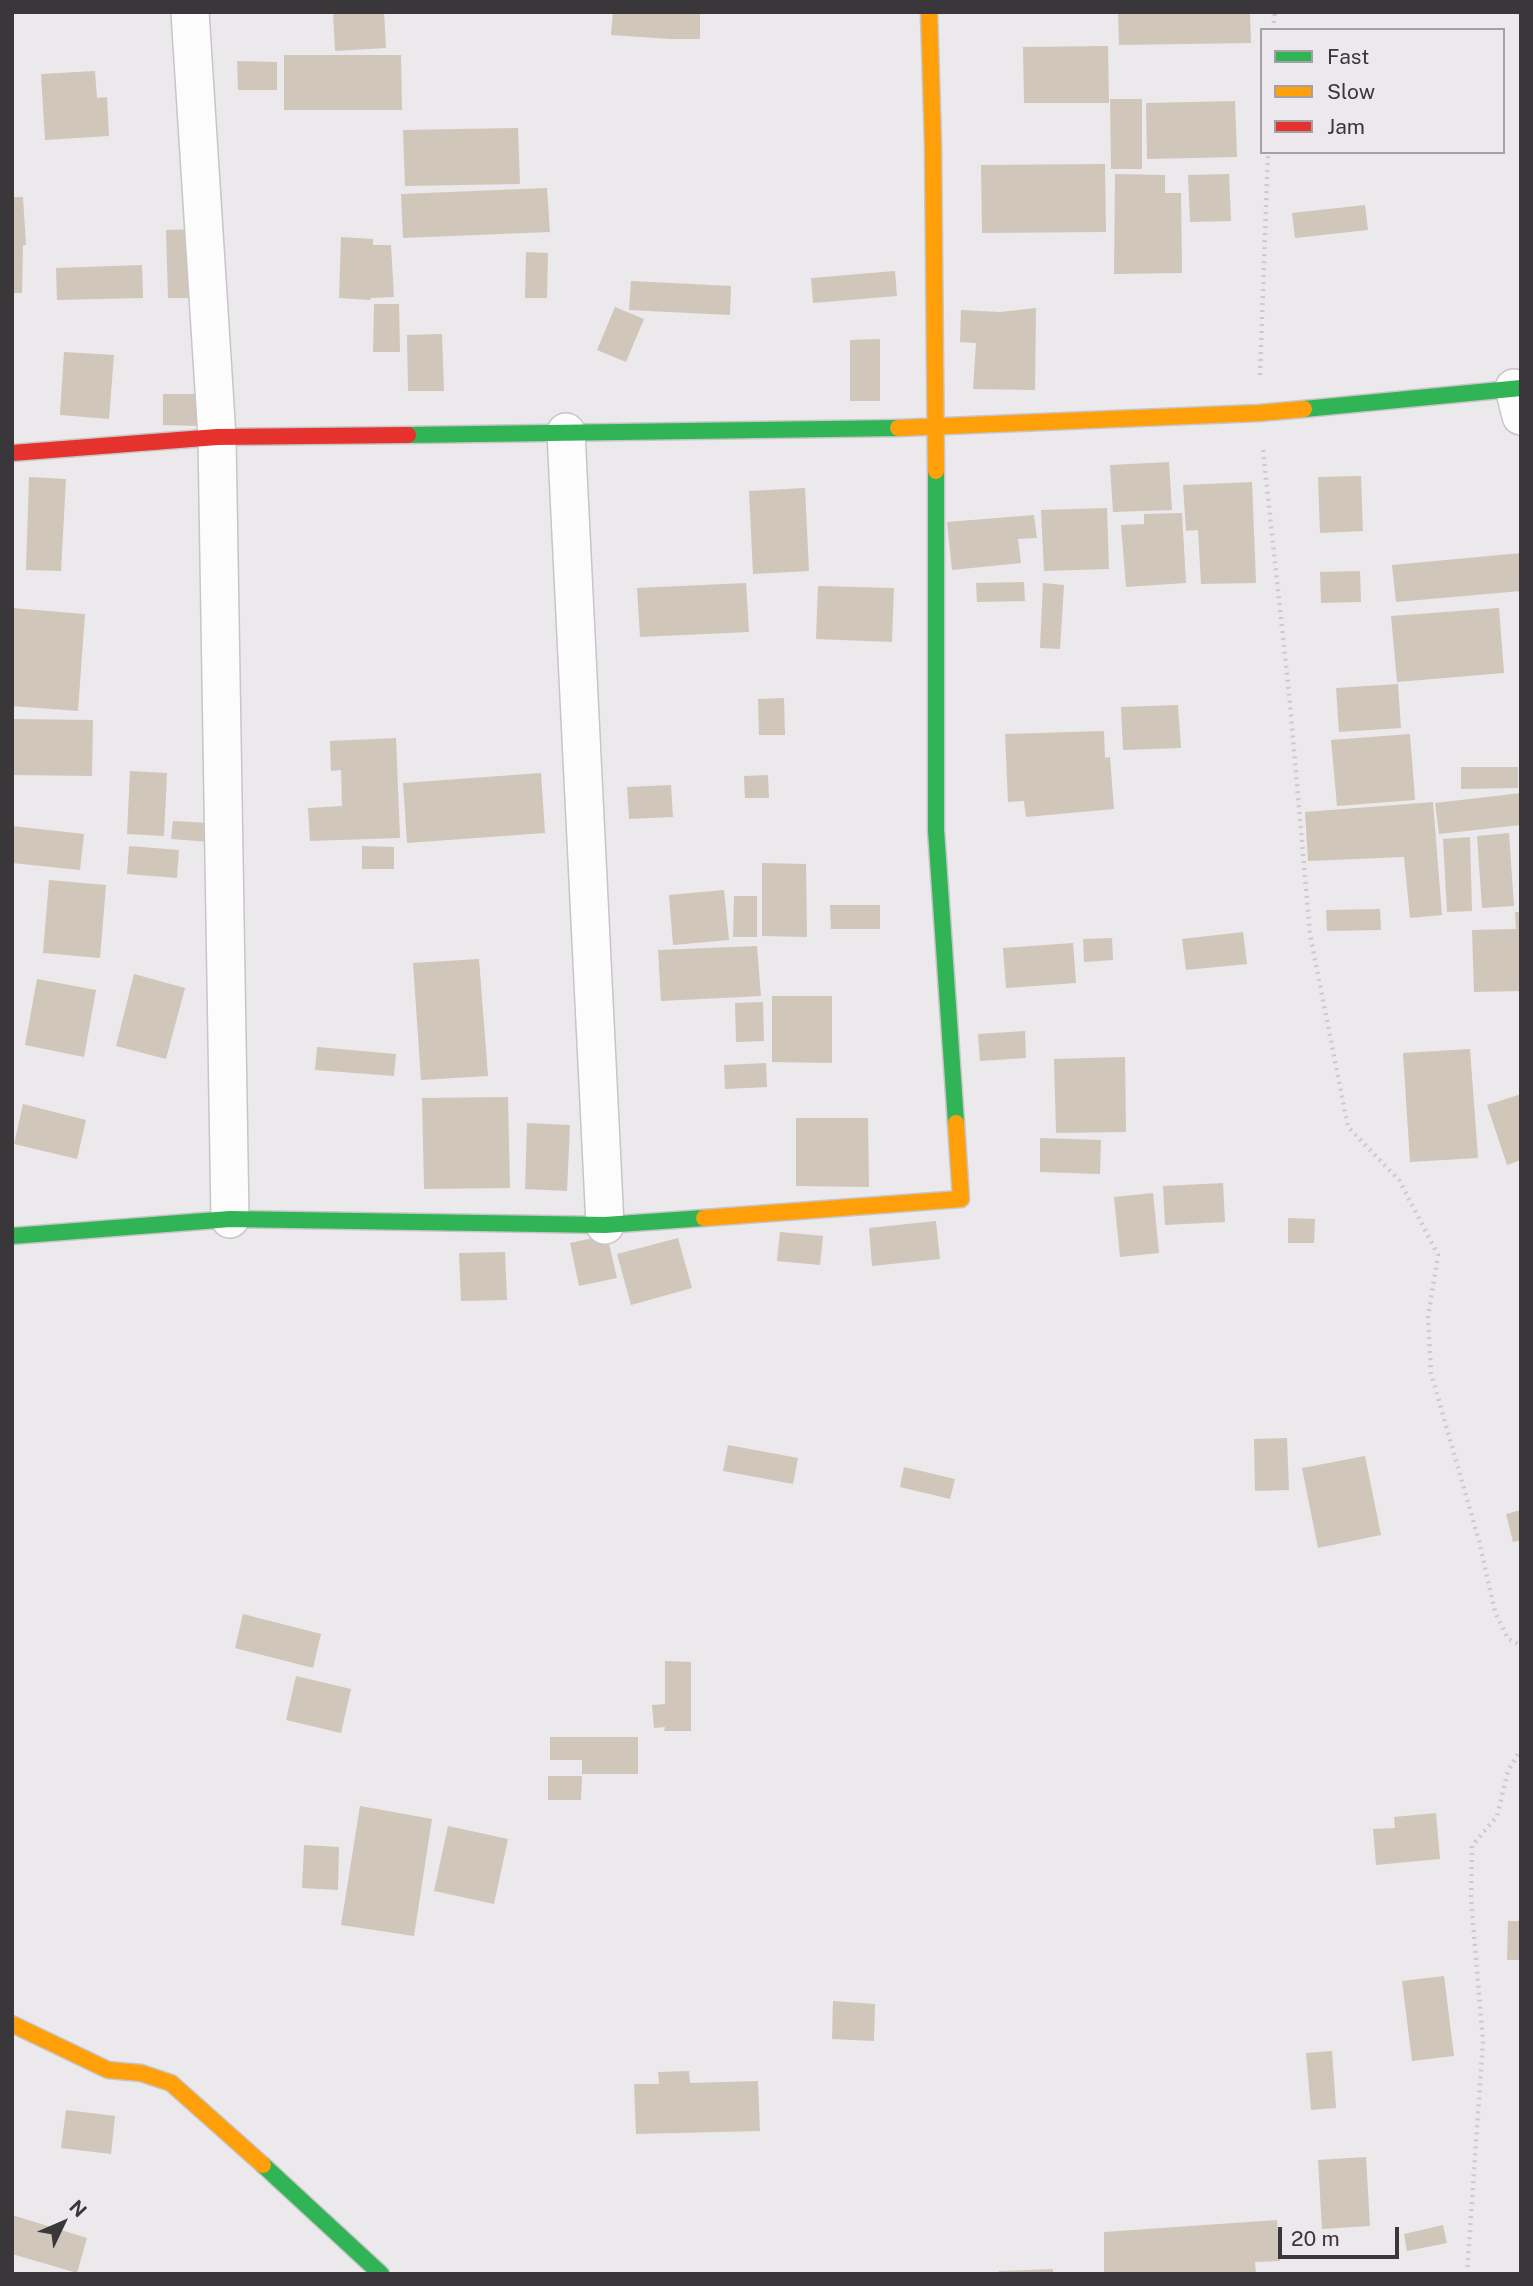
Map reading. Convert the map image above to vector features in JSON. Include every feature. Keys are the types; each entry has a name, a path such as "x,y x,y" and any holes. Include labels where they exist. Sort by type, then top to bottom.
{"street":[{"path":"190,12 216,437 230,1219"},
{"path":"12,1236 230,1219 605,1225 961,1199 936,830 936,428 929,12"},
{"path":"12,453 216,437 936,428 1259,413 1518,397"},
{"path":"566,432 605,1225"},
{"path":"12,2024 108,2070 141,2073 171,2083 381,2274"}],"path":[{"path":"1268,154 1259,413 1289,693 1310,934 1348,1127 1399,1180 1438,1255 1428,1317 1431,1373 1479,1541 1495,1612 1508,1639 1521,1645"},
{"path":"1467,2274 1483,2041 1471,1899 1472,1846 1497,1816 1508,1771 1521,1749"}],"building":[{"path":"333,12 384,12 386,48 335,51"},
{"path":"613,12 700,12 700,39 611,35"},
{"path":"1118,12 1250,12 1251,43 1119,45"},
{"path":"1108,46 1109,103 1024,103 1023,47"},
{"path":"284,55 401,55 402,110 284,110"},
{"path":"237,61 277,62 277,90 238,90"},
{"path":"95,71 97,98 107,97 109,136 45,140 41,74"},
{"path":"1110,99 1142,99 1142,169 1111,169"},
{"path":"1235,101 1237,157 1147,159 1146,103"},
{"path":"518,128 520,184 405,186 403,130"},
{"path":"1105,164 1106,232 982,233 981,165"},
{"path":"1115,174 1165,175 1165,193 1181,193 1182,273 1114,274"},
{"path":"1229,174 1231,221 1190,222 1188,175"},
{"path":"547,188 550,232 403,238 401,194"},
{"path":"12,197 23,197 26,245 23,245 22,293 12,293"},
{"path":"1365,205 1368,230 1295,238 1292,213"},
{"path":"193,229 195,298 168,298 166,230"},
{"path":"341,237 373,239 373,245 391,245 394,297 370,300 339,298"},
{"path":"526,252 548,253 547,298 525,298"},
{"path":"142,265 143,298 57,300 56,268"},
{"path":"895,271 897,296 813,303 811,278"},
{"path":"631,281 731,286 730,315 629,310"},
{"path":"374,304 399,304 400,352 373,352"},
{"path":"615,307 644,319 626,362 597,350"},
{"path":"1036,308 1035,390 973,389 976,343 960,342 961,310 1000,312"},
{"path":"442,334 444,391 408,391 407,335"},
{"path":"880,339 880,401 850,401 850,340"},
{"path":"64,352 114,355 109,419 60,415"},
{"path":"163,394 197,394 197,426 163,425"},
{"path":"1169,462 1172,510 1113,512 1110,465"},
{"path":"1361,476 1363,531 1320,533 1318,477"},
{"path":"29,477 66,479 61,571 26,570"},
{"path":"1252,482 1256,583 1201,584 1198,530 1186,531 1183,485"},
{"path":"805,488 809,571 753,574 749,491"},
{"path":"1107,508 1109,569 1044,571 1041,510"},
{"path":"1182,513 1186,583 1126,587 1121,525 1144,524 1144,514"},
{"path":"1034,515 1037,538 1018,539 1021,563 952,570 947,522"},
{"path":"1521,553 1521,591 1396,602 1392,565"},
{"path":"1360,571 1361,602 1321,603 1320,572"},
{"path":"1024,582 1025,601 977,602 976,583"},
{"path":"746,583 749,632 640,637 637,588"},
{"path":"1043,583 1064,585 1060,649 1040,648"},
{"path":"818,586 894,588 892,642 816,639"},
{"path":"12,608 85,614 78,711 12,706"},
{"path":"1499,608 1504,673 1397,682 1391,616"},
{"path":"1398,684 1401,728 1339,732 1336,688"},
{"path":"784,698 785,735 759,735 758,699"},
{"path":"1178,705 1181,748 1123,750 1121,707"},
{"path":"12,719 93,720 92,776 12,775"},
{"path":"1104,731 1105,758 1110,757 1114,809 1026,817 1024,801 1008,802 1005,734"},
{"path":"1410,734 1415,800 1337,806 1331,740"},
{"path":"396,738 400,838 310,841 308,808 342,806 341,770 331,771 330,741"},
{"path":"1461,767 1518,767 1518,788 1461,789"},
{"path":"130,771 167,773 164,836 127,834"},
{"path":"541,773 545,833 407,843 403,783"},
{"path":"768,775 769,798 745,798 744,776"},
{"path":"671,785 673,817 629,819 627,787"},
{"path":"1521,793 1521,825 1439,834 1435,803"},
{"path":"1433,802 1442,915 1410,918 1404,857 1308,861 1305,812"},
{"path":"173,821 211,823 210,842 171,839"},
{"path":"12,826 84,834 80,870 12,863"},
{"path":"1509,833 1514,906 1482,908 1477,836"},
{"path":"1470,837 1472,911 1447,912 1443,839"},
{"path":"129,846 179,850 177,878 127,874"},
{"path":"362,846 394,847 394,869 362,869"},
{"path":"762,863 806,864 807,937 762,936"},
{"path":"49,880 106,885 100,958 43,953"},
{"path":"724,890 729,940 673,945 669,895"},
{"path":"734,896 757,896 757,937 733,937"},
{"path":"830,905 880,905 880,929 831,929"},
{"path":"1380,909 1381,930 1327,931 1326,910"},
{"path":"1515,912 1521,912 1521,991 1474,992 1472,930 1516,929"},
{"path":"1243,932 1247,964 1186,970 1182,939"},
{"path":"1112,938 1113,960 1084,962 1083,939"},
{"path":"1073,943 1076,983 1006,988 1003,948"},
{"path":"757,946 761,996 661,1001 658,950"},
{"path":"479,959 488,1076 421,1080 413,963"},
{"path":"134,974 185,988 166,1059 116,1046"},
{"path":"37,979 96,990 84,1057 25,1045"},
{"path":"772,996 832,996 832,1063 772,1062"},
{"path":"763,1002 764,1041 736,1042 735,1003"},
{"path":"1025,1031 1026,1058 980,1061 978,1034"},
{"path":"317,1047 396,1054 394,1076 315,1070"},
{"path":"1470,1049 1478,1158 1410,1162 1403,1053"},
{"path":"1125,1057 1126,1132 1056,1133 1054,1059"},
{"path":"766,1063 767,1087 725,1089 724,1065"},
{"path":"1521,1094 1521,1160 1507,1165 1487,1105"},
{"path":"508,1097 510,1188 424,1189 422,1098"},
{"path":"23,1104 86,1120 77,1159 14,1144"},
{"path":"796,1118 868,1118 869,1187 796,1186"},
{"path":"527,1123 570,1125 567,1191 525,1189"},
{"path":"1040,1138 1101,1140 1100,1174 1040,1172"},
{"path":"1223,1183 1225,1222 1165,1225 1163,1186"},
{"path":"1153,1193 1159,1253 1120,1257 1114,1197"},
{"path":"1288,1218 1315,1219 1314,1243 1288,1243"},
{"path":"936,1221 940,1259 872,1266 869,1228"},
{"path":"780,1232 823,1236 820,1265 777,1261"},
{"path":"607,1235 617,1278 579,1286 570,1243"},
{"path":"678,1238 692,1288 631,1305 617,1254"},
{"path":"505,1252 507,1300 461,1301 459,1253"},
{"path":"1287,1438 1289,1490 1255,1491 1254,1439"},
{"path":"728,1445 798,1458 793,1484 723,1471"},
{"path":"1365,1456 1381,1535 1318,1548 1302,1468"},
{"path":"904,1467 955,1479 950,1499 900,1487"},
{"path":"1521,1510 1521,1540 1513,1542 1506,1514"},
{"path":"243,1614 321,1634 313,1668 235,1648"},
{"path":"665,1661 691,1662 691,1731 664,1731 665,1727 654,1728 652,1705 665,1704"},
{"path":"296,1676 351,1689 341,1733 286,1720"},
{"path":"550,1737 638,1737 638,1774 582,1774 582,1760 550,1760"},
{"path":"548,1776 582,1776 581,1800 548,1800"},
{"path":"360,1806 432,1819 414,1936 341,1925"},
{"path":"1436,1813 1440,1859 1376,1865 1373,1829 1395,1828 1394,1817"},
{"path":"448,1826 508,1839 494,1904 434,1891"},
{"path":"304,1845 339,1847 338,1890 302,1888"},
{"path":"1508,1921 1521,1921 1521,1960 1507,1960"},
{"path":"1444,1976 1454,2056 1412,2061 1402,1981"},
{"path":"833,2001 875,2004 874,2041 832,2039"},
{"path":"1332,2051 1336,2108 1311,2110 1306,2053"},
{"path":"689,2071 690,2083 758,2081 760,2131 636,2134 634,2084 659,2084 658,2072"},
{"path":"66,2110 115,2116 111,2154 61,2148"},
{"path":"1366,2157 1370,2226 1322,2229 1318,2160"},
{"path":"12,2215 87,2238 77,2273 12,2254"},
{"path":"1277,2220 1280,2261 1255,2262 1256,2274 1104,2274 1104,2232"},
{"path":"1443,2225 1447,2243 1407,2251 1404,2234"},
{"path":"1053,2269 1053,2274 999,2274 999,2271"}],"traffic: fast":[{"path":"1304,409 1521,388"},
{"path":"408,435 898,428"},
{"path":"936,471 936,830 956,1123"},
{"path":"12,1236 230,1219 605,1225 704,1218"},
{"path":"263,2165 381,2274"}],"traffic: slow":[{"path":"929,12 936,471"},
{"path":"898,428 1304,409"},
{"path":"704,1218 961,1199 956,1123"},
{"path":"12,2024 108,2070 141,2073 171,2083 263,2165"}],"traffic: jam":[{"path":"12,453 217,437 408,435"}]}
